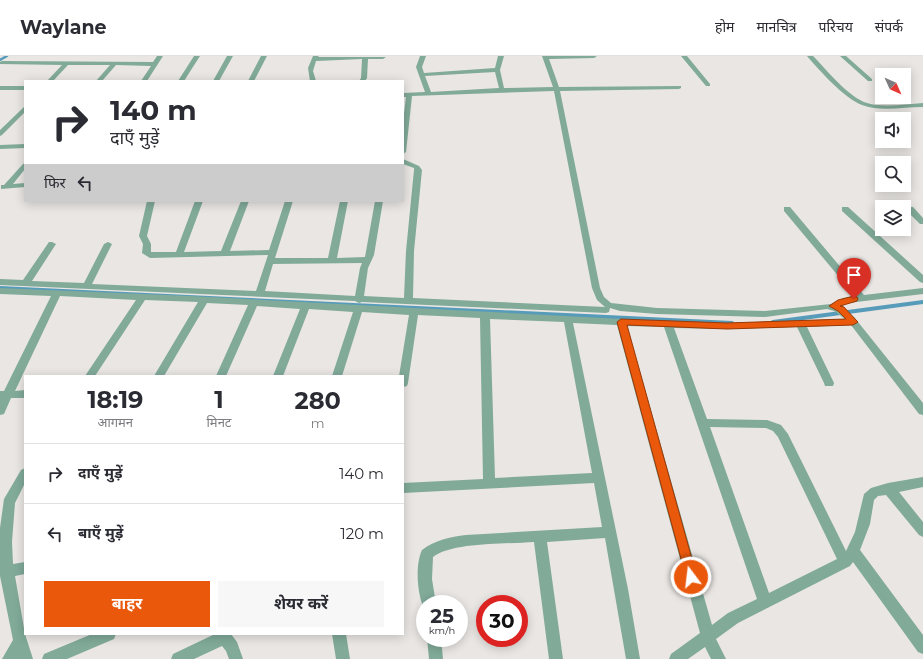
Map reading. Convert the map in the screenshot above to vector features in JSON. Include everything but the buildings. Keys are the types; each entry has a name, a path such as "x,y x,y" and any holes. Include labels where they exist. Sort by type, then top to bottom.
{"street":[{"path":"1,64 16,56"},
{"path":"50,64 59,56"},
{"path":"90,64 97,56"},
{"path":"122,64 129,56"},
{"path":"145,80 160,56"},
{"path":"182,80 197,56"},
{"path":"217,80 230,56"},
{"path":"252,80 264,56"},
{"path":"423,56 419,67 429,94"},
{"path":"501,56 497,70 502,90"},
{"path":"594,56 545,56 557,89 596,288 606,313"},
{"path":"684,56 708,84"},
{"path":"810,56 830,76 862,103 873,106 923,105"},
{"path":"843,56 870,80"},
{"path":"312,80 310,68 315,58 383,57"},
{"path":"363,80 365,58"},
{"path":"1,64 155,64"},
{"path":"51,80 66,64"},
{"path":"100,80 114,64"},
{"path":"421,75 497,70"},
{"path":"404,133 406,95 502,90 679,87"},
{"path":"0,88 24,88"},
{"path":"0,134 24,109"},
{"path":"0,147 24,146"},
{"path":"404,161 414,164 418,170 410,251 408,302"},
{"path":"3,187 24,166"},
{"path":"3,187 24,185"},
{"path":"151,202 143,236 147,244 146,253 150,255 224,254 332,260 367,260"},
{"path":"179,255 199,202"},
{"path":"224,254 245,202"},
{"path":"221,375 257,299 289,202"},
{"path":"332,260 344,202"},
{"path":"337,375 359,305 364,268 370,255 378,202"},
{"path":"787,209 862,298"},
{"path":"845,209 923,280"},
{"path":"911,210 923,222"},
{"path":"26,283 52,244"},
{"path":"87,285 108,244"},
{"path":"0,282 87,285 257,299 359,305 414,312 568,319 606,313 620,308 657,311 765,314 827,306 837,308 852,321 923,411"},
{"path":"0,291 204,300 257,299 306,306 408,302 606,313 621,322 668,324 727,326 852,321"},
{"path":"837,308 846,300 923,291"},
{"path":"0,411 4,395 57,293"},
{"path":"91,375 142,297"},
{"path":"159,375 204,300"},
{"path":"278,375 306,306"},
{"path":"404,377 414,312"},
{"path":"485,316 489,484"},
{"path":"568,319 610,532 633,659"},
{"path":"621,322 708,637 720,659"},
{"path":"668,324 765,602"},
{"path":"801,324 828,383"},
{"path":"4,395 24,394"},
{"path":"702,423 767,424 777,428 782,434 850,557 923,647"},
{"path":"24,475 14,489 7,509 2,551 4,571 14,620 26,659"},
{"path":"404,488 599,478"},
{"path":"676,659 733,618 850,557 860,539 865,520 868,498 875,492 888,488 923,482"},
{"path":"888,488 923,532"},
{"path":"427,595 425,581 426,554 433,548 445,544 466,541 610,532"},
{"path":"540,537 556,659"},
{"path":"4,571 24,568"},
{"path":"49,659 107,635"},
{"path":"178,659 223,635 232,647 236,659"},
{"path":"339,635 343,659"},
{"path":"9,659 21,642"},
{"path":"435,647 436,659"}],"waterway":[{"path":"0,60 7,56"},
{"path":"0,288 732,323"},
{"path":"773,322 923,302"}],"route":[{"path":"691,577 621,322 727,326 853,322 841,309 834,306 846,300 854,299"}]}
